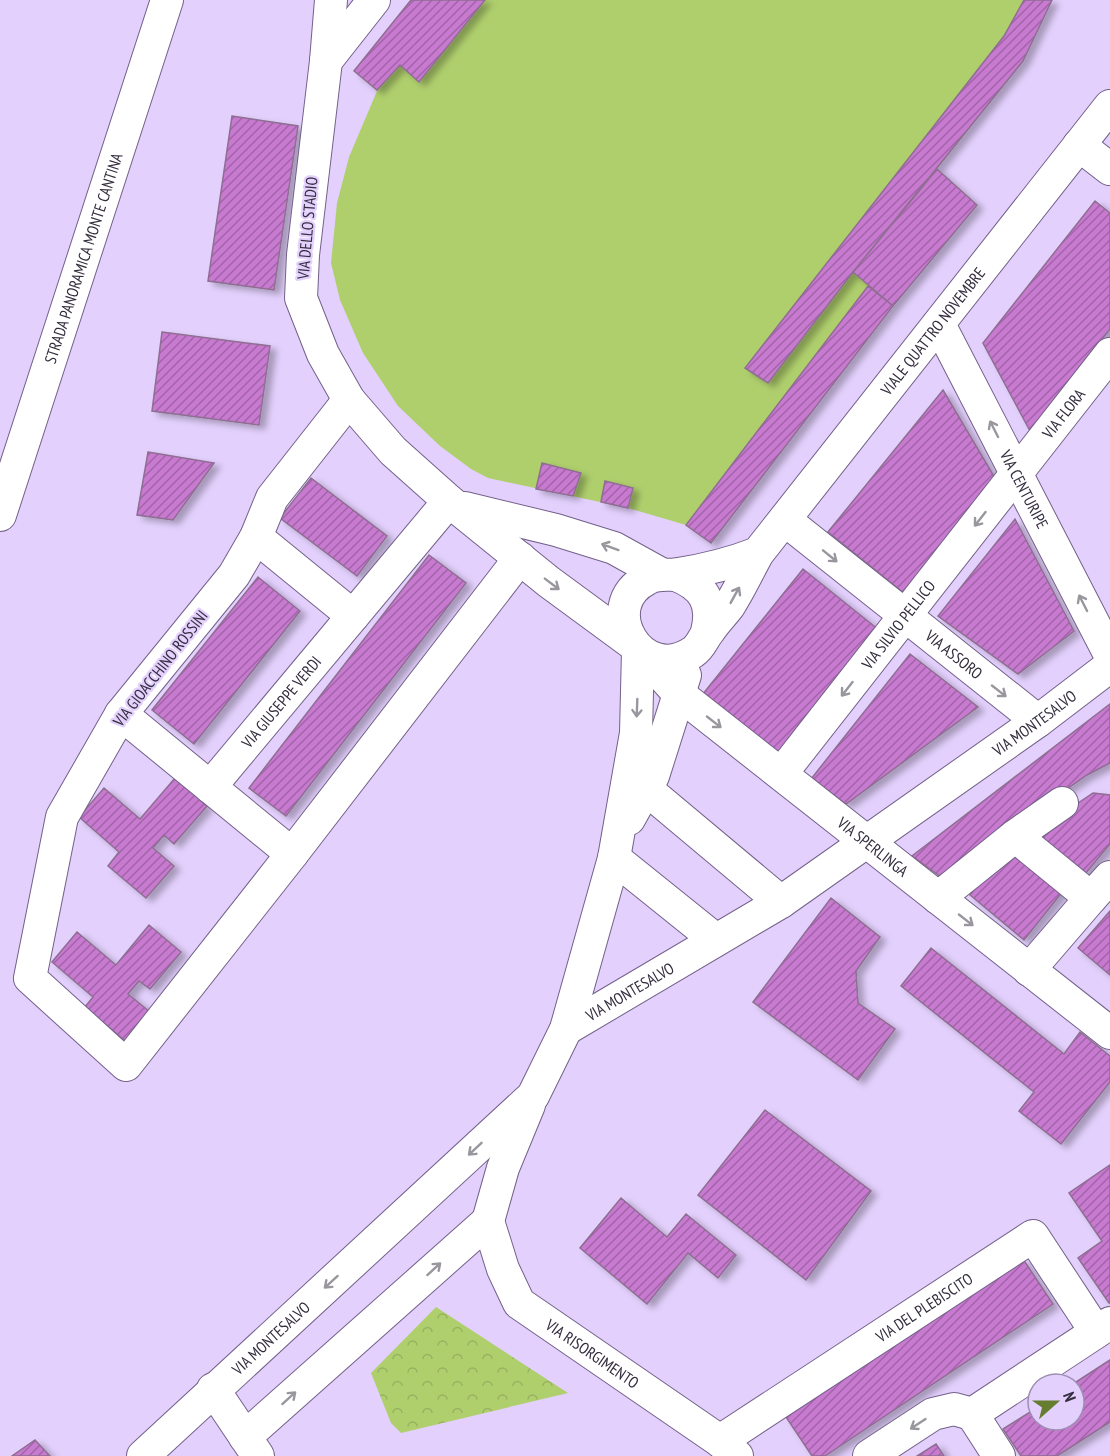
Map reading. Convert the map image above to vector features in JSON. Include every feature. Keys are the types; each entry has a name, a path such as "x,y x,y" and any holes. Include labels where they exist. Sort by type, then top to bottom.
{"street":[{"name":"STRADA PANORAMICA MONTE CANTINA","path":"0,515 166,0"},
{"name":"VIA DELLO STADIO","path":"331,0 303,255 302,298 322,354 349,400 393,451 549,582 637,648"},
{"path":"326,61 374,0"},
{"name":"VIALE QUATTRO NOVEMBRE","path":"700,642 729,605 758,554 1110,106"},
{"path":"1080,145 1110,169"},
{"name":"VIA CENTURIPE","path":"939,324 1110,655"},
{"name":"VIA FLORA","path":"1017,473 1110,354"},
{"name":"VIA GIOACCHINO ROSSINI","path":"292,855 126,1065 30,978 62,817 121,714 234,575 256,537 272,498 349,400"},
{"name":"VIA SILVIO PELLICO","path":"781,774 1017,473"},
{"path":"454,504 556,530 614,548 669,574 690,581 701,590 708,603 710,618 679,694 653,776 616,848"},
{"name":"VIA GIUSEPPE VERDI","path":"210,787 353,616 454,504"},
{"name":"VIA ASSORO","path":"785,520 1038,721"},
{"path":"256,537 353,616"},
{"path":"700,642 682,658 668,661 654,659 637,648 625,629 623,614 627,600 635,587 647,579 733,563 758,554"},
{"path":"121,714 292,855 520,558"},
{"path":"566,1029 616,848 636,733 637,648"},
{"name":"VIA SPERLINGA","path":"637,648 679,694 1110,1033"},
{"name":"VIA MONTESALVO","path":"143,1456 533,1096 566,1029 781,902 1038,721 1110,666"},
{"path":"646,789 781,902"},
{"path":"938,898 1015,836 1062,803"},
{"path":"1015,836 1100,887 1029,970"},
{"path":"616,848 716,940"},
{"path":"213,1389 251,1447 488,1221 503,1168 533,1096"},
{"name":"VIA RISORGIMENTO","path":"488,1221 503,1269 519,1303 729,1448"},
{"name":"VIA DEL PLEBISCITO","path":"729,1448 1033,1236 1103,1328 972,1414"},
{"path":"869,1456 933,1414 954,1409 972,1414 999,1456"}],"green space":[{"path":"411,0 1052,0 1023,61 937,169 977,205 893,306 868,286 686,525 628,508 488,478 471,469 440,446 398,406 363,353 340,300 331,263 337,203 349,157 377,91 354,71"},
{"path":"436,1307 568,1393 401,1433 391,1423 371,1373"}],"building":[{"path":"411,0 485,0 419,82 400,65 377,90 354,71"},
{"path":"1024,0 1052,0 1023,61 853,272 768,383 745,368 1004,36"},
{"path":"232,116 298,126 274,290 208,281"},
{"path":"937,169 977,205 893,306 853,272"},
{"path":"1095,201 1110,213 1110,329 1030,431 983,343"},
{"path":"868,286 893,306 711,543 686,525"},
{"path":"162,332 270,346 259,425 152,411"},
{"path":"943,390 995,478 905,594 828,532"},
{"path":"148,452 214,463 173,520 137,515"},
{"path":"542,463 581,473 573,496 536,489"},
{"path":"311,478 387,536 357,576 280,518"},
{"path":"605,481 633,488 628,508 601,502"},
{"path":"1015,519 1074,631 1018,674 938,616"},
{"path":"429,555 466,583 286,816 249,788"},
{"path":"803,569 879,630 779,755 703,694"},
{"path":"258,577 300,611 194,744 152,710"},
{"path":"910,654 978,707 846,804 811,779"},
{"path":"1110,704 1110,763 1087,775 1014,826 944,879 912,856"},
{"path":"175,778 207,806 174,844 164,835 153,848 174,866 146,898 108,866 119,852 79,817 104,788 140,819"},
{"path":"1093,793 1110,795 1110,844 1085,874 1041,839 1056,818"},
{"path":"1009,846 1063,891 1024,940 970,895"},
{"path":"831,898 880,937 856,971 858,1003 895,1029 858,1080 753,1002"},
{"path":"1110,911 1110,975 1078,948"},
{"path":"149,925 181,952 150,989 139,981 128,994 150,1012 125,1041 85,1007 93,997 52,962 77,932 116,965"},
{"path":"931,948 1064,1054 1080,1032 1110,1056 1110,1082 1061,1144 1019,1111 1034,1092 901,986"},
{"path":"765,1110 871,1191 806,1280 698,1195"},
{"path":"1110,1165 1109,1303 1078,1258 1102,1241 1069,1193"},
{"path":"621,1198 667,1237 686,1214 736,1255 718,1278 688,1253 647,1304 580,1248"},
{"path":"1023,1259 1053,1304 825,1456 812,1456 786,1417"},
{"path":"1110,1360 1110,1422 1057,1456 1021,1456 1003,1429 1026,1415 1026,1432 1086,1432 1086,1376"},
{"path":"35,1440 50,1456 12,1456"},
{"path":"936,1444 944,1456 917,1456"}]}
